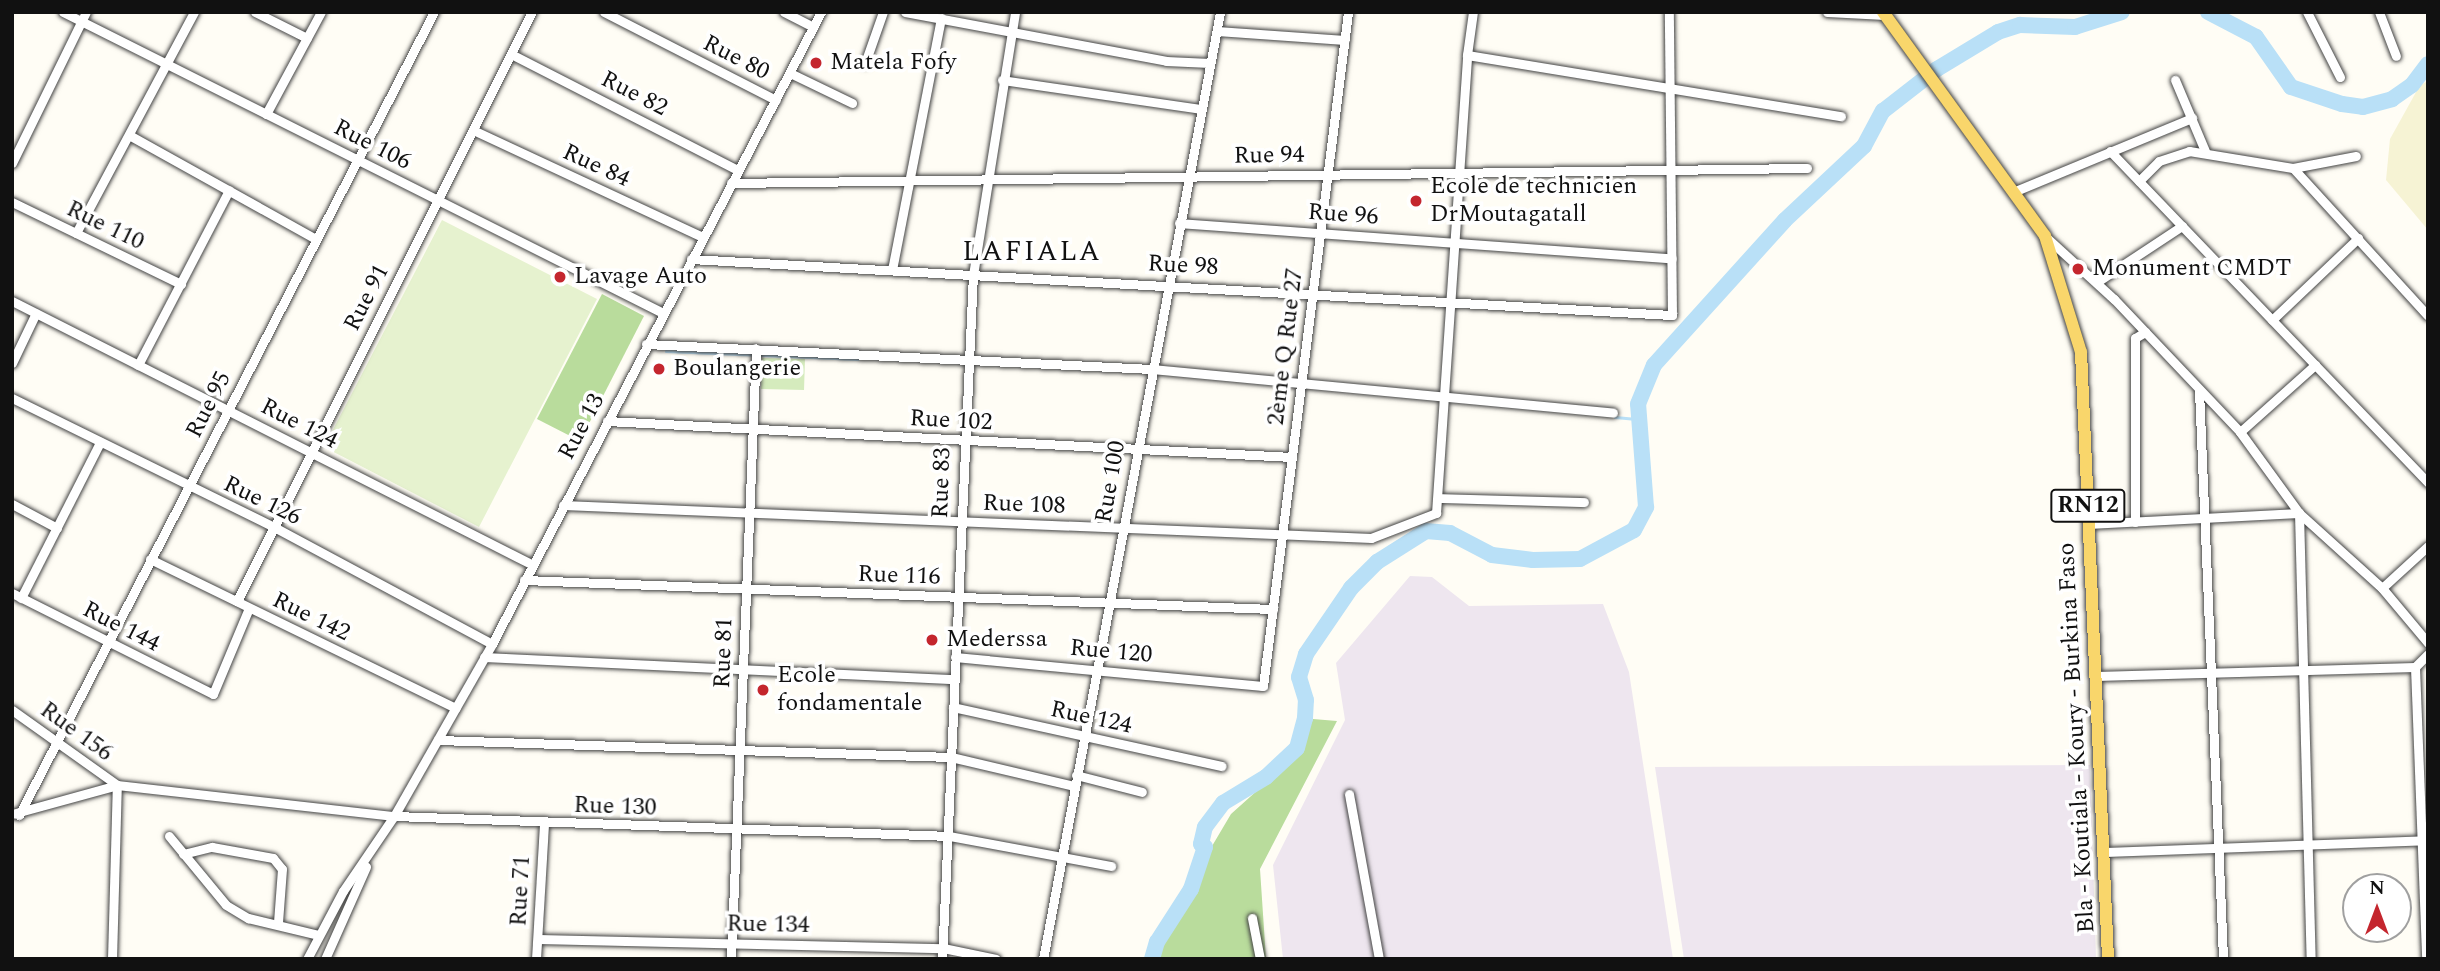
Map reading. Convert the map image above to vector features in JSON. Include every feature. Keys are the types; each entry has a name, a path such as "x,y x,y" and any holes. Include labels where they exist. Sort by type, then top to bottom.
{"main road":[{"name":"Bla - Koutiala - Koury - Burkina Faso","path":"1884,14 2045,236 2081,352 2108,959"}],"street":[{"name":"Rue 106","path":"63,12 84,17 167,64 663,313"},
{"path":"76,233 194,12"},
{"path":"255,12 307,38"},
{"path":"266,114 321,12"},
{"name":"Rue 95","path":"16,815 109,644 150,559 434,12"},
{"name":"Rue 91","path":"237,601 532,12"},
{"name":"Rue 80","path":"604,12 776,100"},
{"path":"784,12 813,27"},
{"name":"Rue 13","path":"307,959 319,935 394,816 492,644 531,564 821,12"},
{"path":"865,63 883,12"},
{"path":"905,12 1166,61 1210,63"},
{"name":"Rue 83","path":"942,959 972,275 1015,12"},
{"name":"Rue 100","path":"1043,959 1151,369 1220,12"},
{"name":"2ème Q Rue 27","path":"1263,686 1348,12"},
{"path":"1473,12 1466,55 1438,498 1584,502"},
{"path":"1669,12 1672,258"},
{"path":"1828,12 1884,14"},
{"path":"2306,12 2340,77"},
{"path":"2379,12 2396,56"},
{"path":"12,163 84,17"},
{"path":"892,270 906,181 941,18"},
{"path":"1217,31 1345,40"},
{"name":"Rue 82","path":"511,54 738,170"},
{"path":"1466,55 1841,116"},
{"path":"790,73 852,103"},
{"path":"1002,80 1201,109"},
{"path":"2175,80 2205,152"},
{"path":"2013,192 2192,118"},
{"name":"Rue 84","path":"473,130 702,237"},
{"path":"129,135 316,239"},
{"path":"2110,151 2426,478"},
{"path":"2139,181 2159,161 2189,151 2293,168 2356,156"},
{"name":"Rue 94","path":"731,184 1807,168"},
{"path":"2293,168 2428,316"},
{"path":"138,365 229,190"},
{"name":"Rue 110","path":"12,202 181,284"},
{"name":"Rue 96","path":"1179,223 1672,258"},
{"path":"2097,282 2182,226"},
{"path":"2045,236 2097,282 2240,432 2299,513 2382,588 2428,643"},
{"path":"2272,320 2358,238"},
{"name":"Rue 98","path":"691,258 1672,315 1672,258"},
{"name":"Rue 124","path":"12,301 531,564"},
{"path":"12,363 36,313"},
{"path":"2135,522 2135,338 2145,332"},
{"path":"646,344 1151,369 1301,381 1613,413"},
{"name":"Rue 81","path":"731,959 756,349"},
{"path":"2240,432 2315,365"},
{"path":"2199,390 2202,518 2223,959"},
{"name":"Rue 126","path":"12,398 274,527 492,644"},
{"name":"Rue 102","path":"607,421 1292,457"},
{"path":"17,595 57,528 100,442"},
{"name":"Rue 108","path":"563,505 1371,538 1436,513 1438,498"},
{"path":"12,504 57,528"},
{"path":"2088,524 2299,513"},
{"path":"2299,513 2311,959"},
{"path":"2382,588 2428,546"},
{"name":"Rue 142","path":"150,559 456,708"},
{"name":"Rue 116","path":"524,580 1273,609"},
{"name":"Rue 144","path":"17,595 109,644 213,694 249,608"},
{"path":"2096,676 2415,667 2428,654"},
{"path":"484,657 954,679"},
{"name":"Rue 120","path":"955,657 1263,686"},
{"path":"2415,667 2425,840 2426,959"},
{"name":"Rue 124","path":"953,707 1222,766"},
{"name":"Rue 156","path":"12,710 117,785"},
{"path":"438,740 951,757 1074,786"},
{"path":"1076,775 1142,792"},
{"path":"16,815 117,785 112,959"},
{"name":"Rue 130","path":"117,785 394,816 736,832 949,836 1062,854 1111,866"},
{"path":"1349,793 1379,959"},
{"name":"Rue 71","path":"536,959 544,824"},
{"path":"169,836 226,905 248,918 278,922 319,935"},
{"path":"2103,852 2425,840"},
{"path":"183,854 212,848 272,858 282,869 278,922"},
{"name":"Rue 13","path":"325,959 370,855"},
{"path":"1252,918 1260,959"},
{"name":"Rue 134","path":"538,939 943,948 996,959"}],"shaded area":[{"path":"2428,81 2428,230 2386,180 2390,139 2420,85"},
{"path":"1410,576 1432,577 1469,606 1603,604 1629,672 1673,959 1283,959 1273,865 1345,720 1336,663"},
{"path":"2090,765 2096,959 1684,959 1655,767"}],"green space":[{"path":"442,220 597,299 479,527 324,447"},
{"path":"602,294 644,316 580,441 537,419"},
{"path":"762,358 805,359 804,390 761,389"},
{"path":"1313,719 1337,721 1260,869 1266,959 1160,959 1160,934 1231,814 1299,753"}],"waterway":[{"path":"1152,959 1157,942 1191,889 1205,847 1201,844 1205,827 1223,803 1266,777 1297,748 1305,718 1306,700 1299,677 1306,654 1351,588 1377,562 1426,531 1450,533 1492,555 1533,560 1580,559 1634,530 1646,507 1638,404 1654,365 1785,220 1864,146 1883,111 1937,69 1998,32 2020,25 2075,27 2122,12"},
{"path":"2208,12 2256,37 2291,87 2342,104 2363,107 2392,99 2412,85 2428,64"},
{"path":"666,351 858,359"},
{"path":"1615,417 1639,419"}],"place":[{"name":"Matela Fofy","path":"816,63"},
{"name":"Ecole de technicien DrMoutagatall","path":"1416,201"},
{"name":"Monument CMDT","path":"2078,269"},
{"name":"Lavage Auto","path":"560,277"},
{"name":"Boulangerie","path":"659,369"},
{"name":"Mederssa","path":"932,640"},
{"name":"Ecole fondamentale","path":"763,690"}],"district":[{"name":"LAFIALA","path":"1032,252"}]}
